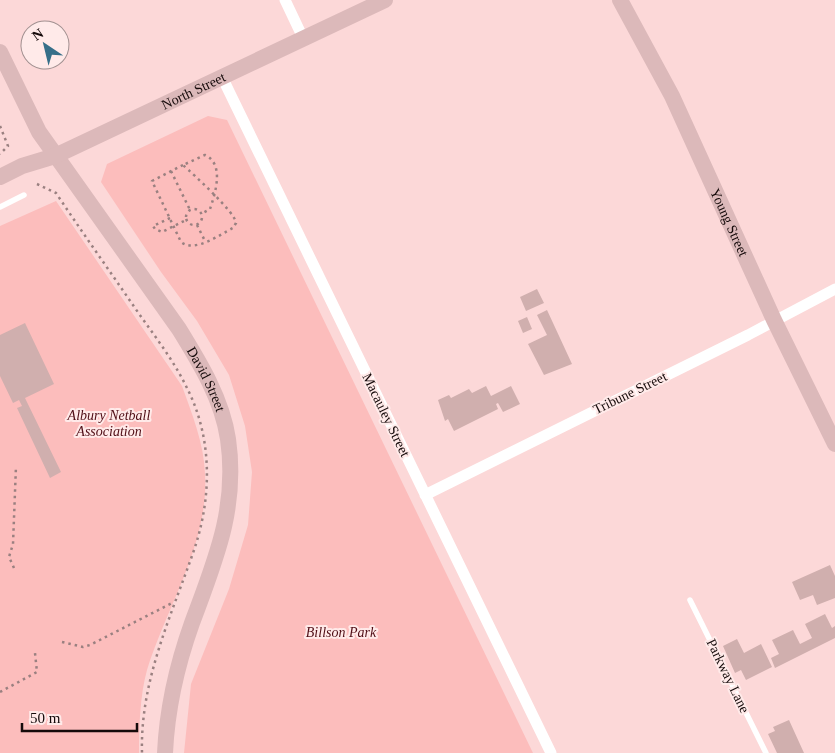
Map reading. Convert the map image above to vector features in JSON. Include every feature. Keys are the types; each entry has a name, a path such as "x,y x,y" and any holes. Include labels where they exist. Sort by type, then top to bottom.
{"main road":[{"name":"North Street","path":"0,177 22,166 55,156 386,0"},
{"name":"Young Street","path":"619,0 672,96 774,320 835,444"},
{"name":"David Street","path":"0,52 36,127 192,350 216,399 228,440 231,484 226,525 214,566 191,625 174,686 166,723 164,753"}],"street":[{"path":"285,0 304,40"},
{"name":"Macauley Street","path":"222,77 551,753"},
{"name":"Tribune Street","path":"424,494 835,289"}],"lane":[{"path":"0,207 24,195"},
{"name":"Parkway Lane","path":"690,600 766,753"}],"path":[{"path":"0,126 8,146 0,154"},
{"path":"183,165 214,196 236,220 236,223 233,228 195,246 184,244 152,181 183,165 203,156 209,157 217,174 214,196 210,210 201,214"},
{"path":"171,171 190,210"},
{"path":"37,184 56,193 166,353 188,389 206,450 207,491 198,538 154,660 141,730 142,753"},
{"path":"186,220 190,224 197,224 201,221 201,214 197,210 190,210"},
{"path":"186,220 186,215 190,210"},
{"path":"170,218 153,226 158,232 186,220"},
{"path":"197,224 205,241"},
{"path":"14,568 9,557 13,544 16,466"},
{"path":"62,642 83,647 175,602"},
{"path":"0,692 37,672 35,653"}],"green space":[{"name":"Billson Park","path":"208,116 227,120 533,753 184,753 191,684 229,589 248,525 252,472 245,426 229,375 197,321 161,272 101,182 107,164"},
{"name":"Albury Netball Association","path":"56,201 182,386 197,429 204,462 204,500 194,549 147,670 140,711 139,753 0,753 0,226"}],"building":[{"path":"537,289 544,303 526,311 520,297"},
{"path":"547,310 572,364 544,375 528,344 547,335 537,315"},
{"path":"527,317 532,329 523,333 518,321"},
{"path":"25,323 54,384 25,398 61,472 50,478 17,408 22,406 19,400 13,403 0,376 0,335"},
{"path":"486,386 491,396 511,386 520,404 503,412 498,403 496,404 498,409 454,431 448,419 445,421 438,400 449,395 451,398 469,389 472,393"},
{"path":"830,565 835,576 835,598 817,605 813,595 800,600 792,582"},
{"path":"825,614 832,628 835,626 835,638 775,668 771,658 779,654 772,640 793,630 800,644 812,638 805,624"},
{"path":"737,639 744,653 761,644 772,667 746,680 741,670 735,673 723,646"},
{"path":"789,720 804,753 777,753 768,734 775,731 773,727"}]}
